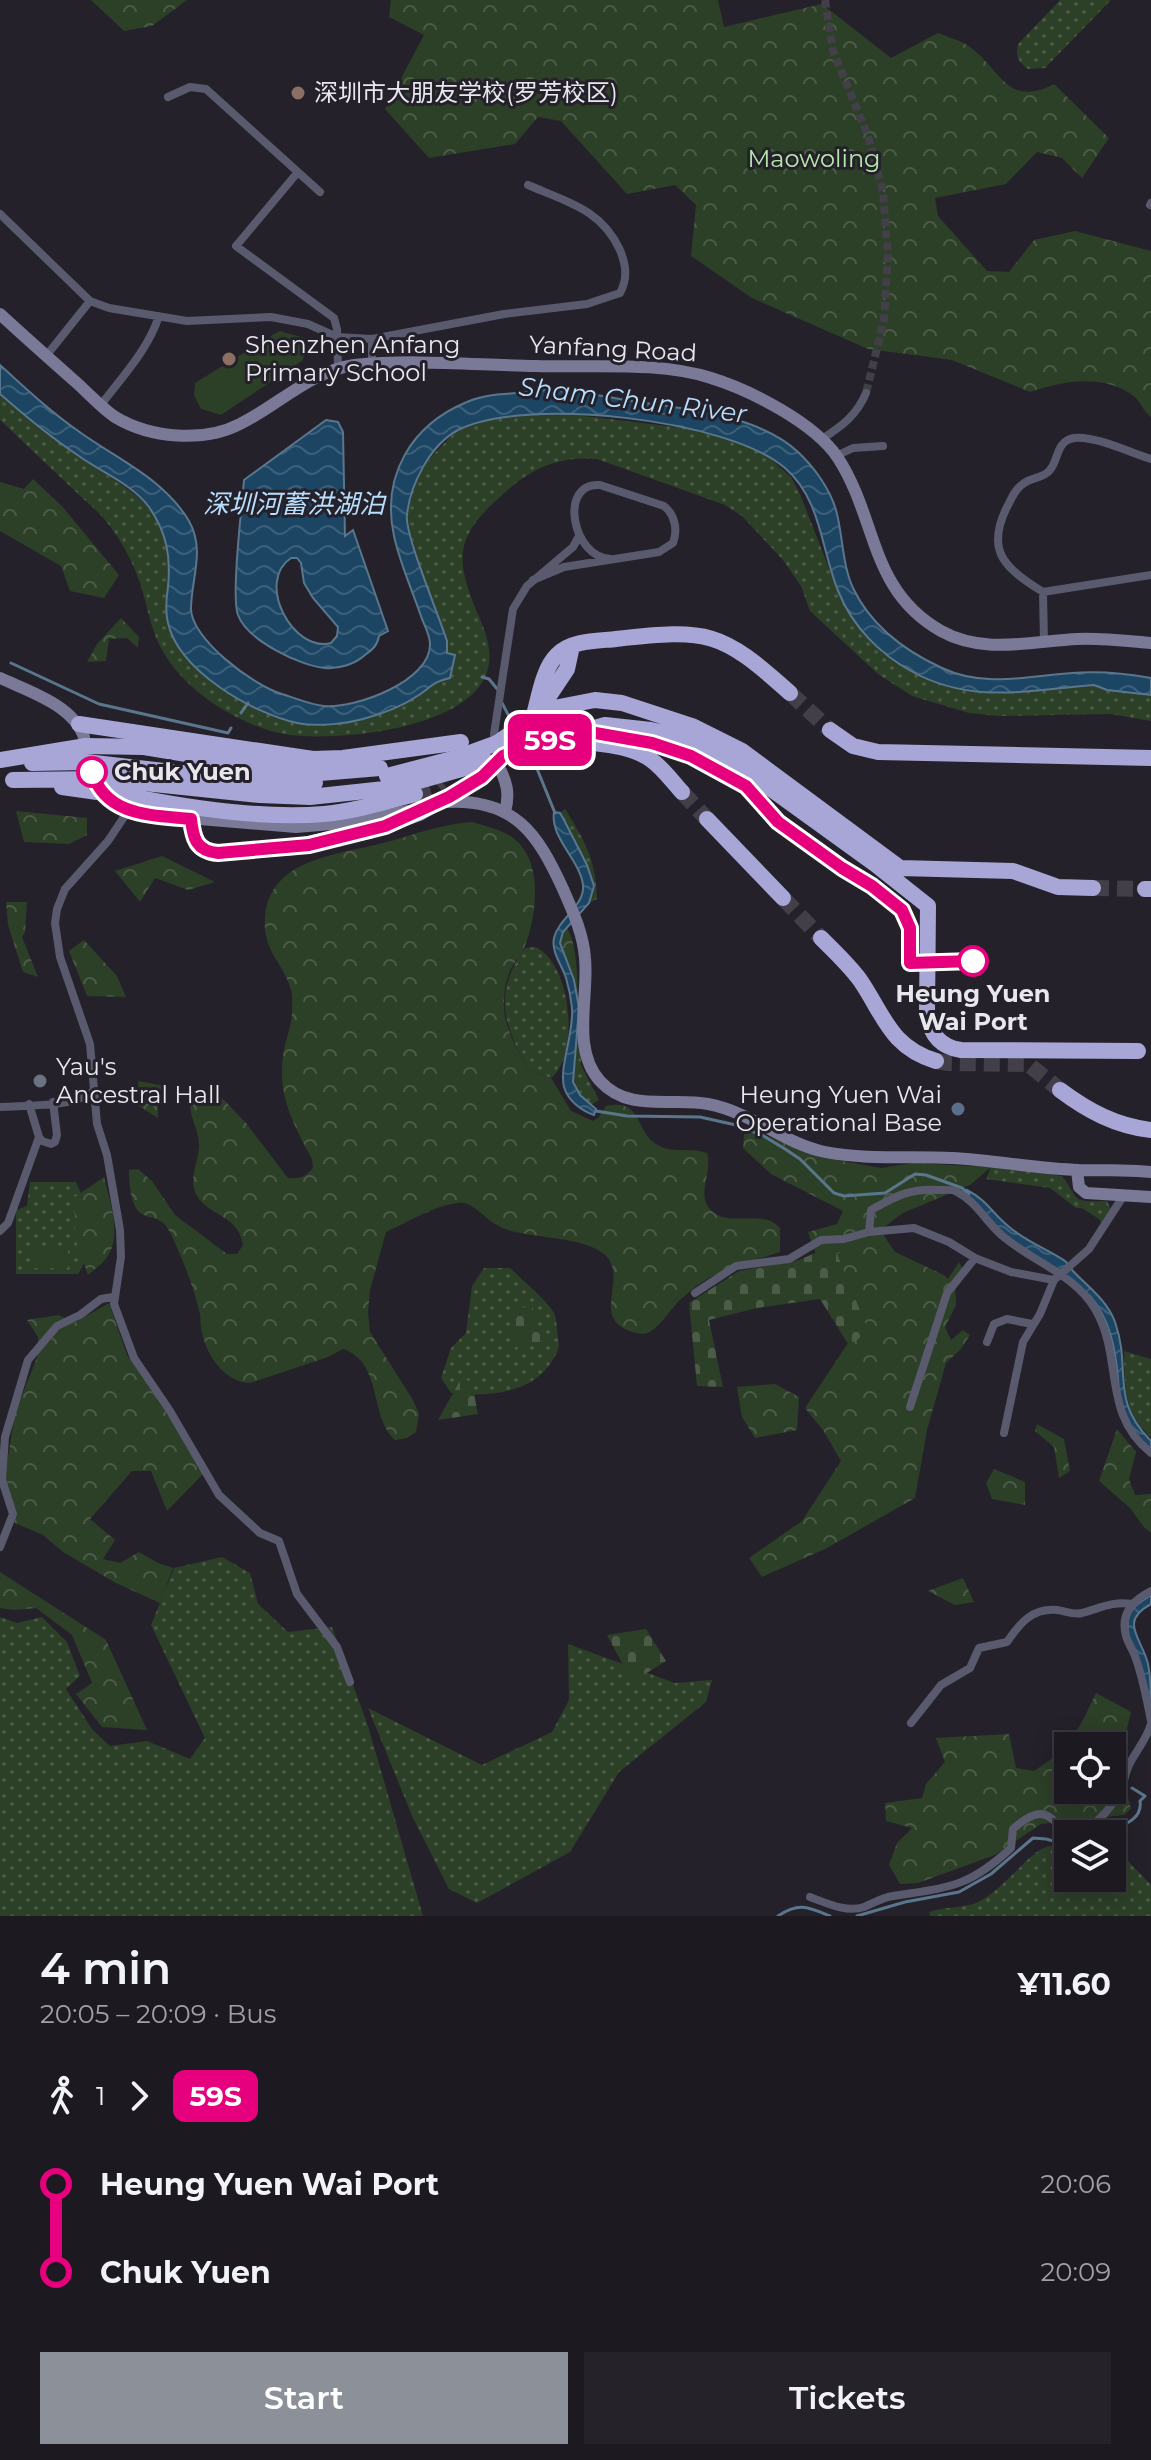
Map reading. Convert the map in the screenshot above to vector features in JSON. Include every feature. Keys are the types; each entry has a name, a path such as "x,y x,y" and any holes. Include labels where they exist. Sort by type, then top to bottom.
{"highway":[{"path":"191,819 196,843 214,853 294,847 369,831 438,803 482,777 498,749 529,721 567,669 572,646 671,633 710,637 745,655 790,693"},
{"path":"529,721 571,704 595,700 622,703 658,713 710,741 734,762 875,864 928,906 927,1019 942,1044 961,1050 1138,1051"},
{"path":"570,735 578,716 571,704"},
{"path":"0,762 99,763 243,780 315,783 399,773 605,725 625,727 710,741 742,751 900,868 1013,871 1058,887 1093,888"},
{"path":"82,730 313,759 343,758 461,742 498,749"},
{"path":"830,730 853,746 878,752 1151,758"},
{"path":"570,735 583,743 623,747 642,755 653,761 682,792"},
{"path":"0,762 78,746 144,747 288,771 320,773 380,768"},
{"path":"7,780 106,779 260,795 330,796 411,784 498,749"},
{"path":"7,780 193,807 270,813 312,815 416,801"},
{"path":"707,819 783,898"},
{"path":"821,938 859,979 894,1037 912,1051 936,1061"},
{"path":"1064,1092 1102,1117 1151,1130"}],"street":[{"path":"168,97 190,87 206,89 320,192"},
{"path":"298,172 236,246 334,318 338,368"},
{"path":"0,214 90,301 109,308 187,321 271,317 308,324 337,337 372,339 504,314 587,304 620,293 626,267 613,234 603,222 589,211 528,185"},
{"path":"46,356 90,301"},
{"name":"Yanfang Road","path":"0,314 115,416 138,427 181,436 215,433 239,425 309,380 338,368 372,364 659,369 693,373 725,384 790,415 822,439 836,456 860,503 883,570 907,604 944,632 964,640 1003,646 1088,639 1151,643"},
{"path":"101,405 140,353 159,316"},
{"path":"372,339 372,364"},
{"path":"822,439 859,410 866,393"},
{"path":"1151,459 1086,438 1075,438 1061,445 1052,469 1020,485 999,523 997,546 1015,574 1043,592 1151,575"},
{"path":"836,456 853,448 883,446"},
{"path":"533,580 564,567 611,559 668,549 676,534 671,512 660,504 600,485 590,485 582,489 575,500 579,531 589,551 599,558 611,559"},
{"path":"505,812 508,788 498,749 496,715 513,609 533,580 576,543 579,531"},
{"path":"1043,592 1044,643"},
{"path":"0,678 55,706 82,730"},
{"path":"350,1682 337,1647 297,1594 279,1541 260,1533 219,1495 170,1411 134,1358 113,1297 121,1257 121,1238 107,1155 97,1124 90,1044 57,941 57,909 65,889 108,841 122,808 191,819 315,826 355,822 416,801"},
{"path":"448,802 479,803 505,812 536,837 579,925 586,962 586,1054 600,1082 622,1097 638,1102 685,1101 717,1106 751,1118 799,1144 829,1152 997,1160 1077,1170 1151,1172"},
{"path":"0,1107 77,1100 94,1090"},
{"path":"29,1104 39,1137 46,1143 55,1142 57,1135 53,1102"},
{"path":"0,1231 8,1223 39,1137"},
{"path":"1077,1170 1079,1187 1083,1192 1151,1197"},
{"path":"869,1232 871,1210 904,1192 925,1189 956,1191 981,1211 1005,1238 1081,1292 1094,1308 1103,1326 1118,1407 1137,1442 1151,1453"},
{"path":"1004,1433 1023,1342 1032,1324 1059,1276 1089,1249 1124,1195"},
{"path":"0,1210 11,1215"},
{"path":"695,1293 736,1266 789,1259 821,1240 844,1239 892,1228 914,1228 1011,1272 1059,1276"},
{"path":"910,1407 947,1293 975,1258"},
{"path":"0,1547 13,1514 2,1480 5,1437 23,1370 33,1353 57,1326 80,1315 101,1299 113,1297"},
{"path":"987,1342 994,1324 1007,1319 1032,1324"},
{"path":"810,1897 833,1906 859,1908 889,1896 925,1893 962,1884 992,1866 1011,1848 1013,1829 1026,1817 1044,1814 1072,1830 1083,1829 1101,1818 1118,1793 1151,1722 1136,1658 1126,1636 1125,1622 1132,1604 1151,1591"},
{"path":"911,1723 941,1685 970,1668 979,1648 1007,1642 1025,1617 1057,1610 1075,1614 1113,1602 1132,1604"}],"green space":[{"path":"91,0 187,0 152,26 124,31"},
{"name":"Maowoling","path":"391,0 718,0 724,27 822,4 891,58 938,33 967,45 1014,89 1025,92 1054,84 1109,138 1082,178 1062,158 1037,152 1006,184 935,198 938,216 987,271 1009,272 1034,240 1075,231 1151,251 1151,417 1135,397 1110,385 1070,382 1030,392 952,360 868,349 752,298 691,256 696,205 675,185 627,194 561,121 538,117 515,144 429,158 385,109 424,35 389,17"},
{"path":"1060,0 1111,0 1045,68 1028,69 1018,58 1018,44"},
{"path":"279,331 305,338 308,348 302,361 221,415 201,409 194,395 195,383"},
{"path":"0,392 77,456 141,499 153,512 162,528 168,546 170,569 212,681 254,707 319,724 359,720 384,713 433,682 447,653 406,519 414,480 456,431 512,414 551,412 701,430 752,448 772,460 791,477 800,494 839,594 858,627 883,654 996,694 1094,685 1107,690 1151,696 1151,721 1110,714 999,716 969,713 912,696 878,674 810,611 801,586 783,560 742,516 725,505 597,459 585,458 550,464 529,474 491,505 469,533 464,547 465,578 489,651 487,672 475,691 455,707 430,719 401,727 340,736 275,732 251,724 219,707 199,693 173,666 157,639 137,575 118,538 97,511 0,420"},
{"path":"33,479 62,506 119,575 104,598 70,591 61,566 0,531 0,482 24,489"},
{"path":"121,618 139,637 138,648 127,638 109,639 106,661 87,662 97,644"},
{"path":"565,809 584,841 592,862 597,899 589,903 591,882 588,870 560,813"},
{"path":"16,811 87,818 87,835 69,844 24,842"},
{"path":"472,822 512,837 529,859 533,873 533,919 524,948 508,976 504,1003 509,1030 529,1071 551,1078 571,1111 593,1121 606,1106 625,1106 636,1115 647,1135 658,1146 707,1153 704,1196 709,1208 725,1217 772,1222 780,1228 780,1252 728,1269 706,1280 682,1298 653,1330 640,1334 616,1322 611,1304 611,1263 595,1248 505,1229 465,1203 440,1207 386,1232 370,1290 370,1332 419,1414 416,1432 407,1438 395,1440 382,1418 364,1365 343,1349 250,1383 232,1378 224,1372 211,1356 203,1338 194,1291 171,1234 159,1220 139,1212 134,1204 129,1170 138,1169 152,1181 175,1215 227,1254 237,1254 243,1245 235,1227 206,1206 193,1186 199,1143 190,1101 201,1092 224,1100 246,1123 288,1178 303,1177 313,1167 288,1109 282,1083 292,992 267,939 265,917 270,897 279,882 309,862 438,827"},
{"path":"162,856 215,882 188,890 155,878 140,902 115,871"},
{"path":"6,902 27,902 22,937 38,977 23,972 8,925"},
{"path":"567,928 576,957 577,975 572,975 562,952 561,940"},
{"path":"84,940 117,976 126,997 87,996 69,951"},
{"path":"535,947 548,956 557,971 568,1010 566,1050 560,1067 551,1078 529,1071 513,1039 505,1010 508,981 515,965 525,948"},
{"path":"572,975 577,975 578,1005"},
{"path":"579,1012 581,1065 599,1100 591,1105 580,1095 573,1082"},
{"path":"138,1081 165,1086 158,1096 158,1118 139,1106"},
{"path":"745,1127 819,1157 881,1168 913,1163 991,1167 970,1185 903,1213 880,1230 895,1252 948,1279 959,1262 965,1273 955,1286 956,1305 945,1327 951,1340 963,1330 970,1335 946,1363 927,1430 915,1498 827,1548 762,1577 749,1558 802,1521 841,1461 823,1430 805,1408 848,1343 808,1232 837,1224 843,1211 771,1174 743,1148"},
{"path":"991,1167 1062,1176 1077,1198 1107,1201 1112,1211 1103,1226 1099,1219 1082,1208 1076,1208 1050,1188 986,1179"},
{"path":"104,1177 113,1217 114,1238 105,1260 88,1275 75,1238 75,1197"},
{"path":"30,1182 76,1182 91,1228 89,1250 78,1274 16,1274 16,1210 27,1206"},
{"path":"845,1240 848,1248 837,1254 868,1330 850,1347 820,1299 757,1308 709,1320 723,1387 697,1386 689,1303 739,1271 799,1260"},
{"path":"32,1248 68,1249 68,1268 32,1268"},
{"path":"484,1268 510,1268 545,1301 555,1316 558,1350 544,1372 521,1387 493,1393 451,1393 441,1378 451,1348 466,1333 472,1286"},
{"path":"109,1303 127,1355 206,1471 167,1511 151,1471 132,1471 90,1519 115,1540 103,1559 120,1563 139,1552 173,1568 160,1603 116,1583 63,1552 43,1535 15,1523 4,1482 15,1413 38,1355 38,1337 27,1320 59,1315 74,1323"},
{"path":"532,1306 542,1341 513,1348 515,1309"},
{"path":"1124,1351 1151,1359 1151,1437 1130,1408"},
{"path":"462,1377 472,1383 478,1414 438,1420"},
{"path":"775,1384 799,1397 797,1430 755,1438 742,1417 737,1387"},
{"path":"1037,1424 1064,1439 1070,1471 1059,1478 1054,1447 1035,1431"},
{"path":"1117,1429 1136,1452 1129,1479 1135,1495 1151,1494 1151,1533 1130,1508 1099,1481"},
{"path":"994,1469 1025,1482 1025,1505 992,1499 986,1483"},
{"path":"222,1557 250,1573 258,1604 288,1632 332,1627 368,1726 423,1916 0,1916 0,1617 17,1623 42,1617 67,1642 80,1676 66,1689 92,1729 110,1746 147,1741 190,1759 205,1738 151,1625 174,1568"},
{"path":"0,1572 106,1640 147,1730 102,1727 76,1694 92,1683 72,1635 36,1608 0,1608"},
{"path":"963,1578 974,1602 955,1605 928,1591"},
{"path":"646,1629 666,1661 632,1682 607,1635"},
{"path":"568,1644 675,1683 712,1680 706,1702 619,1772 570,1852 477,1903 449,1889 413,1818 368,1708 482,1765 552,1732 569,1700"},
{"path":"1096,1693 1131,1712 1126,1733 1075,1732"},
{"path":"1009,1734 1016,1768 1034,1771 1054,1757 1054,1804 1126,1804 1126,1789 1131,1809 1124,1815 1054,1820 1054,1823 1041,1824 995,1855 918,1883 900,1884 889,1865 897,1843 912,1828 886,1821 885,1803 922,1798 926,1784 945,1762 936,1738"},
{"path":"1054,1846 1054,1892 1126,1892 1126,1859 1151,1885 1151,1916 930,1916 929,1912 984,1899 1033,1855"}],"water":[{"path":"0,365 60,417 140,471 179,506 189,521 196,542 191,607 200,633 240,671 270,689 308,703 337,706 371,697 405,681 427,657 429,638 400,557 391,514 397,473 416,439 447,412 473,400 545,390 583,393 719,415 762,429 781,439 810,464 830,494 849,579 860,602 890,636 928,661 974,678 1007,679 1092,672 1141,676 1151,678 1151,695 1107,690 1094,685 1024,692 979,692 934,682 889,656 852,617 833,577 807,495 785,468 758,451 674,425 576,414 529,415 489,420 458,430 430,456 412,491 408,525 416,557 447,641 447,653 455,655 450,678 399,706 370,717 313,725 279,718 239,700 186,657 168,623 168,555 164,536 149,507 133,491 56,440 0,394"},
{"name":"深圳河蓄洪湖泊","path":"326,420 338,422 343,432 345,536 353,530 388,631 379,636 374,647 361,658 336,668 314,666 276,650 243,624 238,615 236,590 244,480","holes":["291,558 297,558 301,563 304,583 338,627 337,636 331,643 317,643 304,637 292,627 283,613 277,583 281,569"]},
{"path":"554,812 560,813 564,820 594,886 589,903 563,932 560,943 574,980 579,1008 573,1082 580,1095 596,1109 594,1115 576,1105 564,1087 563,1069 572,1008 567,982 553,943 556,931 580,899 583,885 577,867 556,831"},
{"path":"967,1190 1015,1231 1066,1262 1107,1307 1120,1339 1130,1411 1151,1441 1151,1450 1133,1432 1121,1410 1113,1345 1097,1305 1090,1296 1005,1235 965,1195"},
{"path":"1151,1595 1151,1604 1141,1611 1134,1624 1148,1664 1151,1709 1131,1649 1128,1625 1132,1609"}],"waterway":[{"path":"11,663 99,704 228,733 231,728"},
{"path":"482,677 489,679 498,690"},
{"path":"501,701 514,726"},
{"path":"241,713 248,703"},
{"path":"529,749 555,813"},
{"path":"596,1111 627,1116 700,1117 736,1125 762,1135 785,1149 800,1159 834,1193 844,1196 885,1193 915,1174 962,1188 969,1194"},
{"path":"1126,1824 1138,1813 1140,1801 1145,1796 1132,1788"},
{"path":"857,1916 905,1902 959,1892 991,1874 1033,1838 1054,1841"},
{"path":"778,1916 798,1907 830,1916"}],"tunnel":[{"path":"825,0 833,51 868,136 883,192 888,256 884,320 866,393"},
{"path":"790,693 830,730"},
{"path":"415,794 432,789 441,781"},
{"path":"682,792 707,819"},
{"path":"1093,888 1145,889"},
{"path":"783,898 821,938"},
{"path":"936,1061 1028,1064 1060,1090"}],"bus line":[{"name":"59S","path":"92,772 100,788 128,811 191,819 196,843 206,851 280,849 369,831 419,813 482,777 503,756 533,743 584,731 625,737 691,756 746,786 778,822 897,905 910,928 910,963 973,961"}],"place":[{"name":"深圳市大朋友学校(罗芳校区)","path":"298,93"},
{"name":"Shenzhen Anfang Primary School","path":"229,359"},
{"name":"Chuk Yuen","path":"92,772"},
{"name":"Heung Yuen Wai Port","path":"973,961"},
{"name":"Yau's Ancestral Hall","path":"40,1081"},
{"name":"Heung Yuen Wai Operational Base","path":"958,1109"}],"water label":[{"name":"Sham Chun River","path":"633,400"}]}
